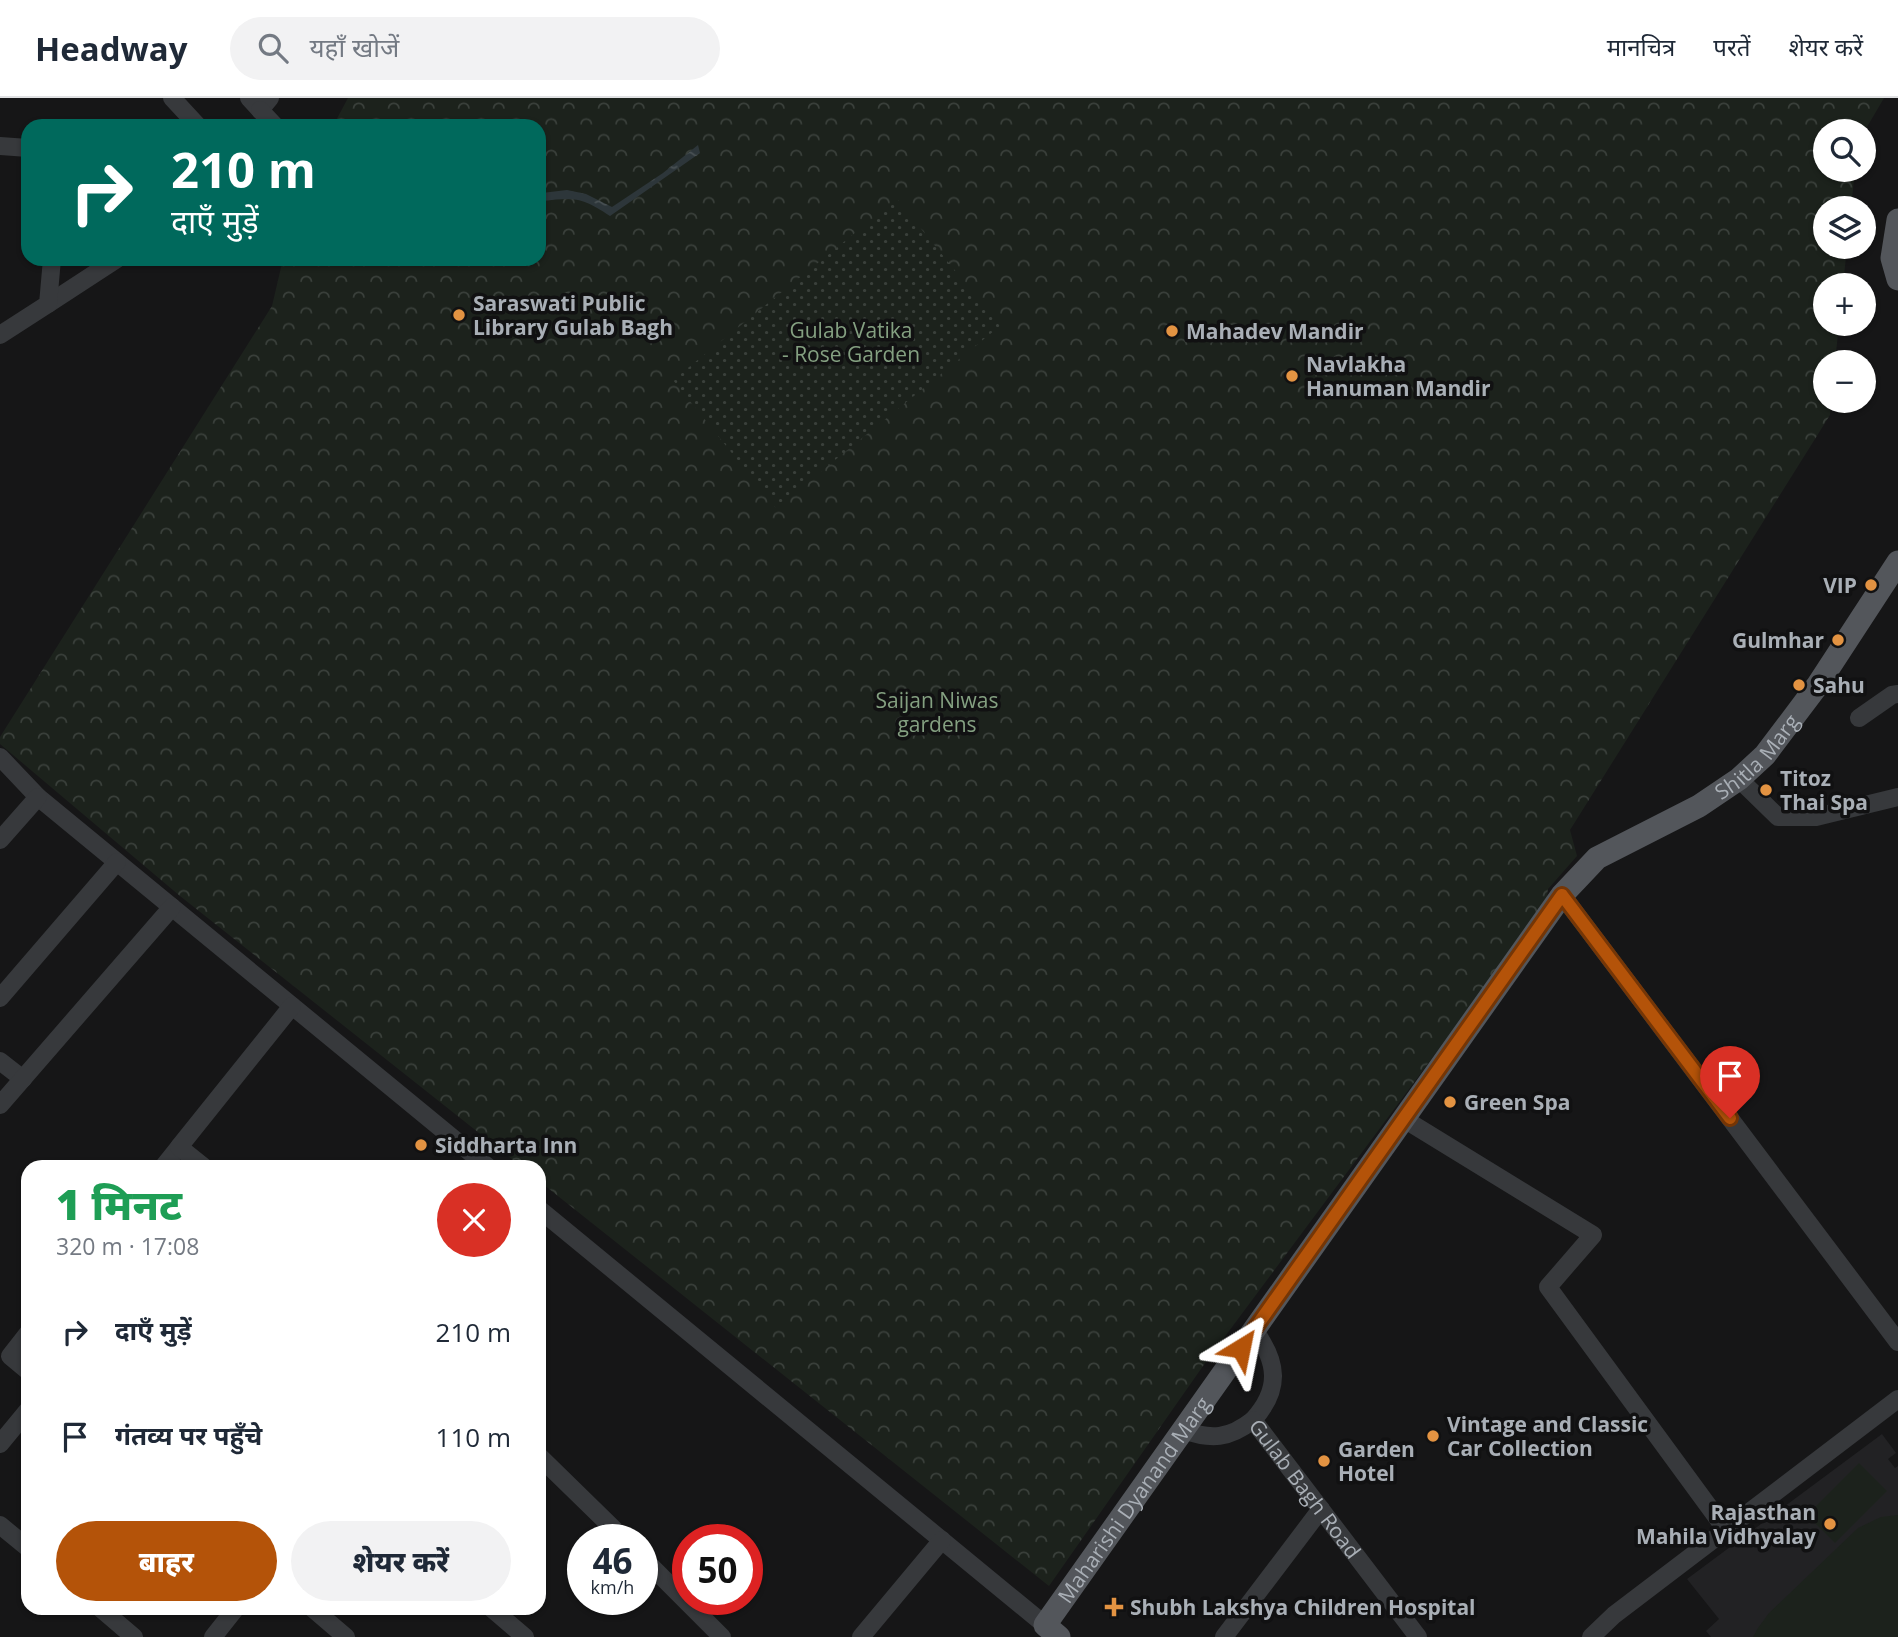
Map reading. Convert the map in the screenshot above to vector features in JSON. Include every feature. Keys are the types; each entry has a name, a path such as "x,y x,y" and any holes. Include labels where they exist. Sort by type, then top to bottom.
{"main road":[{"path":"1898,220 1892,258 1898,279"},
{"name":"Shitla Marg","path":"1562,895 1597,858 1699,806 1739,779 1765,755 1817,686 1898,562"},
{"name":"Maharishi Dyanand Marg","path":"1052,1631 1183,1430 1562,895"}],"street":[{"path":"172,98 192,119"},
{"path":"260,102 271,119"},
{"path":"0,146 21,148"},
{"path":"48,304 51,266"},
{"path":"0,335 106,266"},
{"path":"1859,718 1892,695 1898,694"},
{"path":"0,757 38,797 479,1160"},
{"path":"1739,779 1778,817 1816,817 1898,797"},
{"path":"0,841 38,797"},
{"path":"0,998 117,862"},
{"path":"1562,895 1898,1342"},
{"path":"0,1105 172,907"},
{"path":"169,1160 292,1006"},
{"path":"0,1060 23,1079"},
{"path":"1404,1119 1593,1236 1548,1287 1726,1530"},
{"path":"179,1147 195,1160"},
{"path":"546,1215 1052,1631"},
{"name":"Gulab Bagh Road","path":"1254,1330 1266,1347 1273,1378 1266,1404 1253,1420 1418,1637"},
{"path":"21,1339 5,1352 21,1365"},
{"path":"1591,1637 1614,1615 1898,1399"},
{"path":"0,1444 21,1418"},
{"path":"1183,1430 1199,1436 1223,1436 1253,1420"},
{"path":"546,1463 609,1524"},
{"path":"1224,1637 1321,1509"},
{"path":"0,1525 21,1542"},
{"path":"861,1637 942,1540"},
{"path":"658,1573 722,1637"},
{"path":"108,1615 134,1637"},
{"path":"213,1637 230,1615"},
{"path":"320,1615 346,1637"},
{"path":"499,1615 525,1637"}],"shaded area":[{"name":"Rajasthan Mahila Vidhyalay","path":"1882,1434 1896,1453 1888,1459 1895,1468 1898,1466 1898,1637 1711,1637 1706,1631 1719,1619 1687,1579"}],"green space":[{"name":"Saijan Niwas gardens","path":"348,98 1884,98 1872,119 1813,119 1813,182 1854,182 1852,196 1813,196 1813,259 1846,259 1844,273 1813,273 1813,336 1838,336 1836,350 1813,350 1813,413 1830,415 1570,830 1577,856 1548,889 1546,905 1203,1366 1049,1586 546,1187 546,1160 513,1160 180,896 0,744 0,737 272,306 281,266 546,266 546,119 337,119"},
{"name":"Gulab Vatika - Rose Garden","path":"897,199 1000,326 776,508 673,380"},
{"path":"1859,1463 1887,1491 1835,1543 1807,1515"},
{"path":"1898,1515 1898,1637 1753,1637 1769,1613 1858,1528 1881,1517"}],"water":[{"path":"698,145 700,153 610,216 593,205 578,200 546,201 546,193 567,190 586,194 612,207 663,173"}],"place":[{"name":"Saraswati Public Library Gulab Bagh","path":"459,315"},
{"name":"Mahadev Mandir","path":"1172,331"},
{"name":"Navlakha Hanuman Mandir","path":"1292,376"},
{"name":"VIP","path":"1871,585"},
{"name":"Gulmhar","path":"1838,640"},
{"name":"Sahu","path":"1799,685"},
{"name":"Titoz Thai Spa","path":"1766,790"},
{"name":"Green Spa","path":"1450,1102"},
{"name":"Siddharta Inn","path":"421,1145"},
{"name":"Vintage and Classic Car Collection","path":"1433,1436"},
{"name":"Garden Hotel","path":"1324,1461"},
{"name":"Rajasthan Mahila Vidhyalay","path":"1830,1524"},
{"name":"Shubh Lakshya Children Hospital","path":"1114,1607"}],"route":[{"path":"1241,1348 1562,895 1730,1118"}]}
